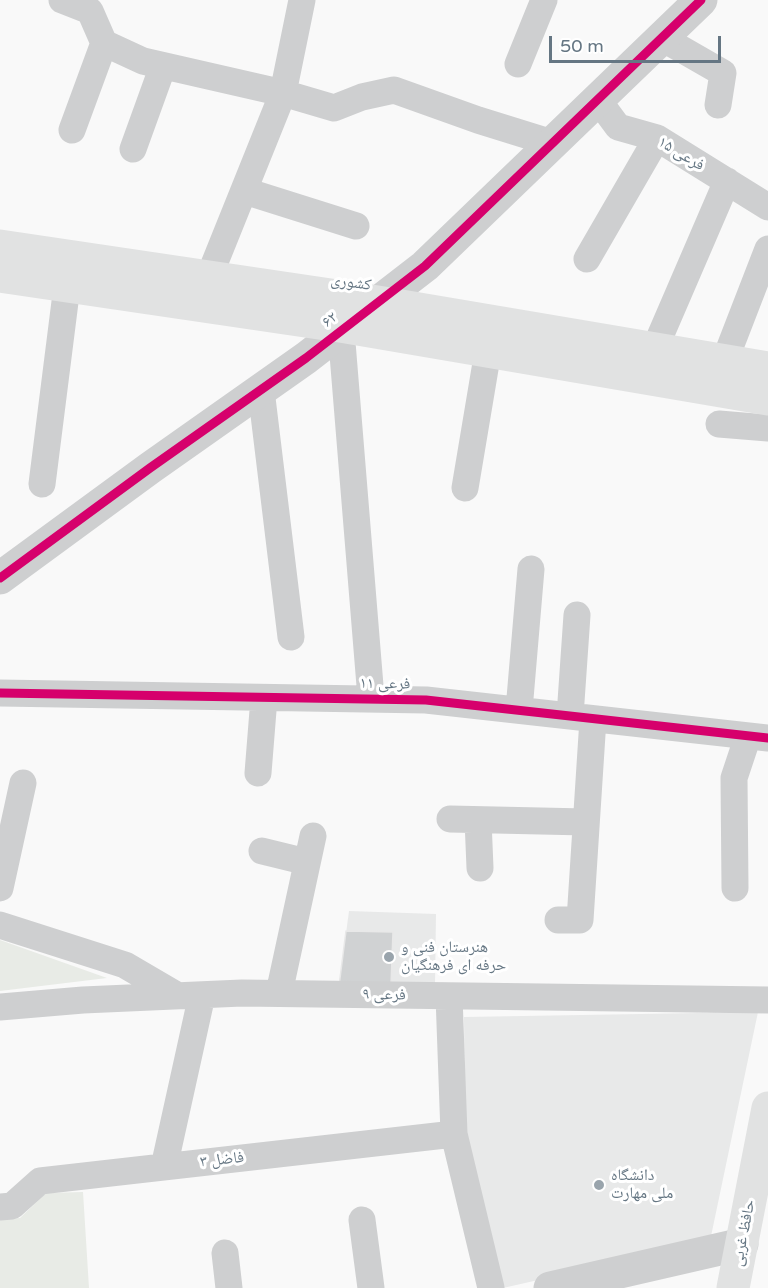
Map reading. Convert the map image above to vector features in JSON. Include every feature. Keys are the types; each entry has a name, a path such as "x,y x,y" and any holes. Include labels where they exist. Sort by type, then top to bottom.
{"main road":[{"name":"کشوری","path":"0,246 378,302 768,368"},
{"path":"0,276 488,351 768,399"},
{"name":"حافظ غربی","path":"733,1288 768,1108"}],"street":[{"path":"62,0 90,11 104,43 143,61 283,93 334,108 394,90 552,143"},
{"path":"209,277 283,93 302,0"},
{"path":"518,64 544,0"},
{"name":"۶۲","path":"0,578 306,358 424,266 662,38 689,4"},
{"path":"662,38 723,72 718,105"},
{"path":"72,130 104,43"},
{"path":"133,149 163,66"},
{"name":"فرعی ۱۵","path":"598,100 618,127 657,138 768,207"},
{"path":"587,259 657,138"},
{"path":"655,348 727,182"},
{"path":"244,191 356,226"},
{"path":"725,360 768,249"},
{"path":"42,484 67,286"},
{"path":"344,329 371,698"},
{"path":"465,488 488,351"},
{"path":"261,390 291,637"},
{"path":"719,424 768,428"},
{"path":"519,710 531,569"},
{"path":"558,920 580,920 586,822 577,615"},
{"name":"فرعی ۱۱","path":"0,693 426,700 758,737"},
{"path":"258,773 264,698"},
{"path":"735,888 734,778 758,737"},
{"path":"0,888 6,834 23,783"},
{"path":"450,819 586,822"},
{"path":"478,820 480,868"},
{"path":"279,993 313,836"},
{"path":"262,851 307,862"},
{"path":"0,924 125,965 190,995 164,1167"},
{"name":"فرعی ۹","path":"0,1007 83,1000 242,993 768,1000"},
{"path":"449,996 454,1134 490,1288"},
{"name":"فاضل ۳","path":"0,1207 12,1206 40,1181 454,1134"},
{"path":"362,1220 371,1288"},
{"path":"550,1288 742,1244"},
{"path":"225,1253 229,1288"}],"shaded area":[{"name":"هنرستان فنی و حرفه ای فرهنگیان","path":"349,911 436,914 435,984 339,986"},
{"path":"0,940 107,978 0,991"},
{"name":"دانشگاه ملی مهارت","path":"758,1012 710,1241 503,1288 465,1129 464,1017"},
{"path":"83,1192 89,1288 0,1288 0,1219 20,1218 46,1193"}],"building":[{"path":"346,931 393,932 391,985 339,986"}],"cycle path":[{"path":"0,578 306,358 425,266 701,0"},
{"path":"0,693 426,700 768,738"}],"place":[{"name":"هنرستان فنی و حرفه ای فرهنگیان","path":"389,957"},
{"name":"دانشگاه ملی مهارت","path":"599,1185"}]}
